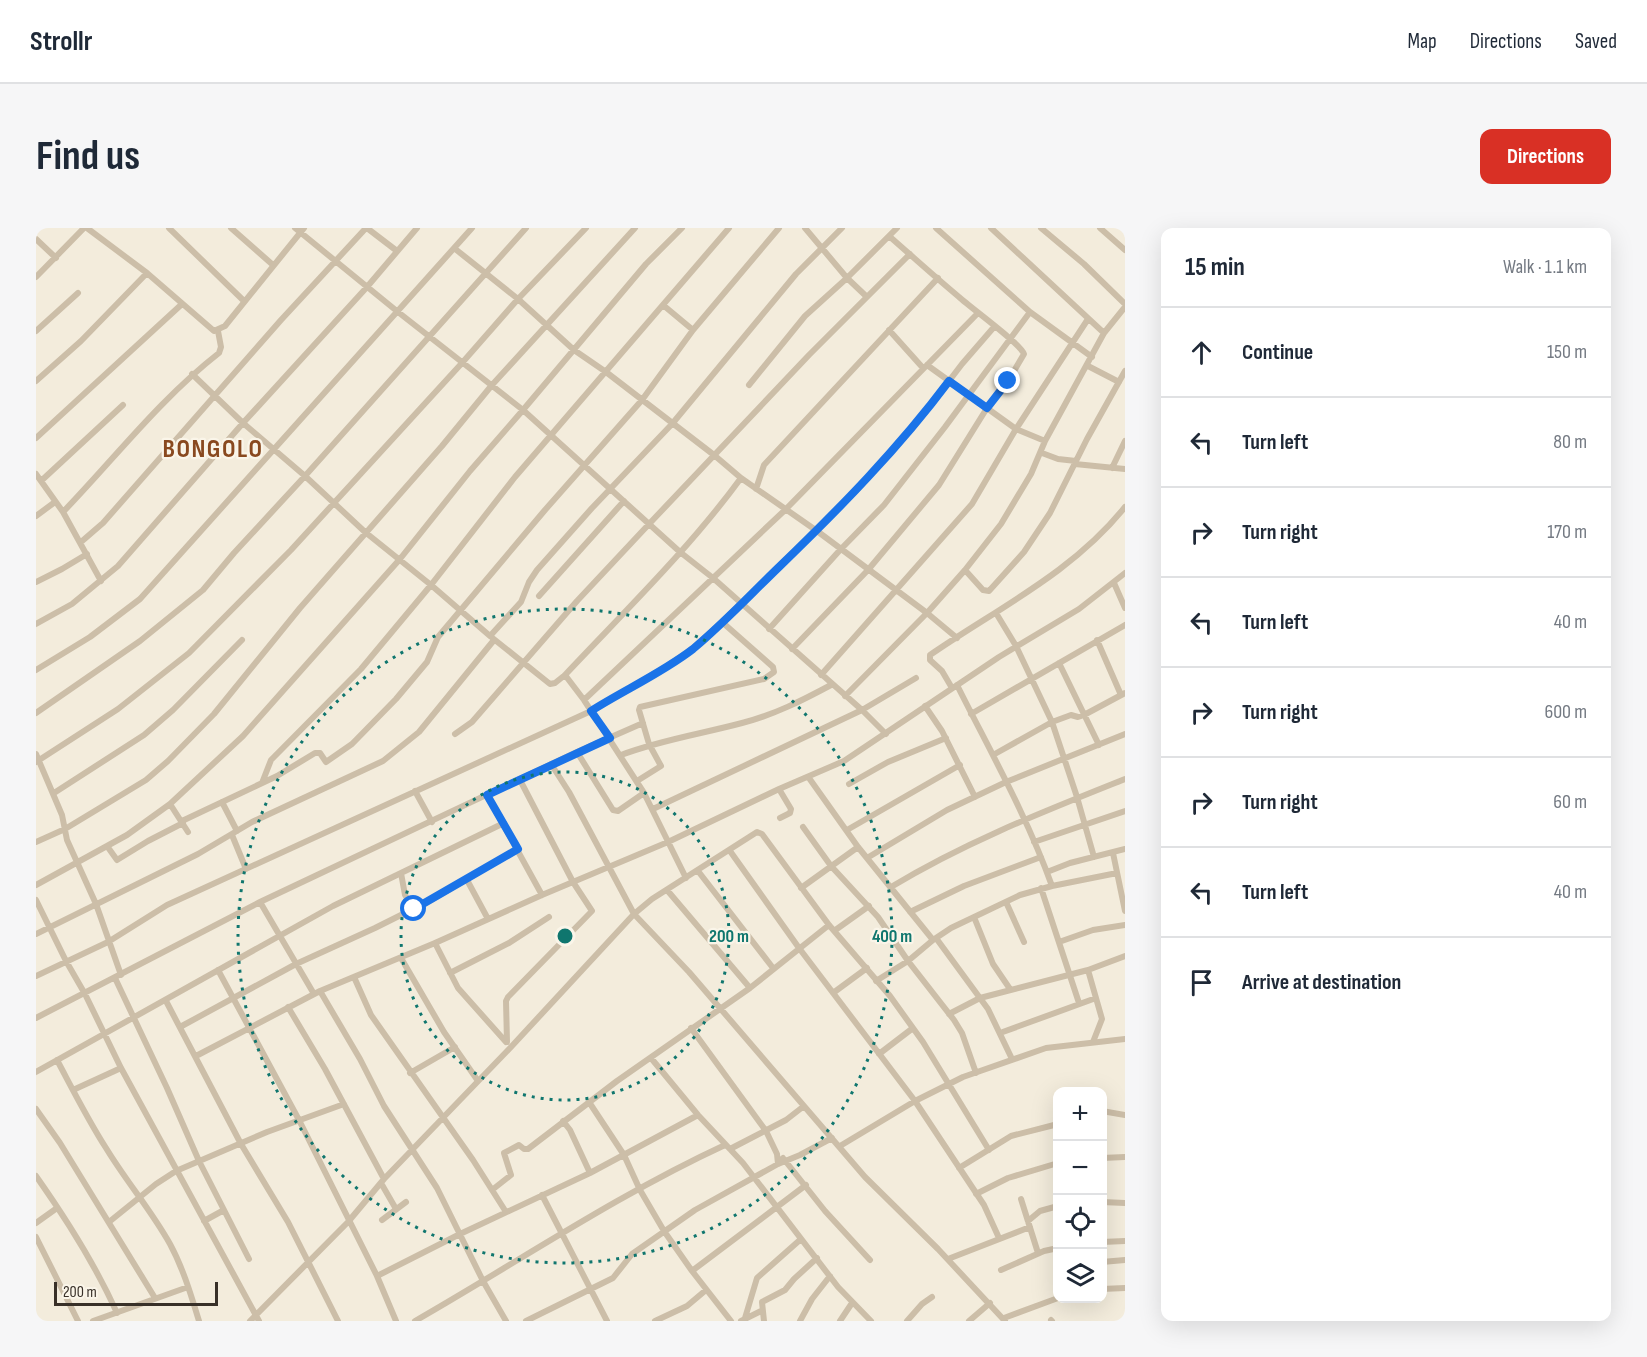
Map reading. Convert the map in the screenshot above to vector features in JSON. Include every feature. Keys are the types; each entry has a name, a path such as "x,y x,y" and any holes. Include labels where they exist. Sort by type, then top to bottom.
{"street":[{"path":"36,277 86,228 147,273 211,330 218,331 225,326 300,230 429,337 524,410 680,552 713,578 831,685 862,710 886,734"},
{"path":"169,228 244,301"},
{"path":"231,228 273,265"},
{"path":"81,542 103,523 281,320 367,228 397,251"},
{"path":"36,624 72,604 118,566 417,228"},
{"path":"36,670 90,637 140,599 472,228"},
{"path":"36,713 140,641 203,590 526,228"},
{"path":"249,1259 199,1161 134,1018 118,976 96,904 67,840 63,819 54,794 37,759 118,709 178,663 291,550 518,299 586,228"},
{"path":"36,842 65,830 146,780 214,714 365,532 442,446 492,385 635,228"},
{"path":"36,885 127,835 170,804 243,736 400,559 470,471 524,410 645,264 682,228"},
{"path":"262,783 271,760 362,669 515,477 729,228"},
{"path":"107,846 114,859 117,860 183,822 262,783 315,753 328,762 375,723 429,659 438,637 642,400 693,330 779,228"},
{"path":"805,228 825,245 828,254 847,278 867,297"},
{"path":"36,934 294,802 354,776 394,753 419,732 521,602 531,576 591,508 672,424 796,274 842,228"},
{"path":"749,385 794,327 897,228"},
{"path":"936,228 1030,312 1092,357"},
{"path":"991,228 1104,333"},
{"path":"845,696 927,613 1001,525 1031,474 1042,453 1045,441 1104,333 1125,305 1084,264 1041,228"},
{"path":"1100,228 1125,250"},
{"path":"792,649 868,570 939,485 1024,354 1023,350 1011,339 978,314 889,236"},
{"path":"36,239 56,258"},
{"path":"454,248 518,299 574,350 606,372 784,510 817,531 897,590 957,638"},
{"path":"455,734 472,722 650,523 809,355 910,254"},
{"path":"36,381 81,341 147,273"},
{"path":"756,489 765,465 938,278"},
{"path":"36,331 78,293"},
{"path":"36,438 182,304"},
{"path":"663,305 693,330"},
{"path":"769,629 884,505 1030,312"},
{"path":"584,700 784,510 978,314"},
{"path":"821,675 972,504 1016,429 1070,343 1088,319"},
{"path":"36,976 108,942 167,904 591,711 668,666 692,649 722,622 856,492 994,327"},
{"path":"889,330 925,366 1016,429 1045,441"},
{"path":"63,512 192,374 219,353 218,331"},
{"path":"1088,366 1119,382"},
{"path":"965,570 983,590 989,591 1033,540 1054,505 1125,370"},
{"path":"192,374 365,532 550,684 565,675 680,552 718,509 741,478"},
{"path":"41,481 123,405"},
{"path":"1112,468 1125,441"},
{"path":"1042,453 1076,463 1125,470"},
{"path":"36,474 63,512 101,581"},
{"path":"539,596 624,501"},
{"path":"36,516 55,502"},
{"path":"1052,886 1041,857 993,755 954,686 930,657 1056,573 1087,547 1125,507"},
{"path":"36,582 87,554"},
{"path":"196,1056 317,993 668,842 844,761 954,686 1079,609 1125,573"},
{"path":"1114,583 1125,608"},
{"path":"996,613 1016,646 1052,722 1065,757 1094,857"},
{"path":"637,781 661,768 649,744 640,707 764,679 774,672 773,667 722,622"},
{"path":"971,714 1125,625"},
{"path":"54,794 144,735 173,710 242,640"},
{"path":"993,755 1052,722 1071,715 1078,717 1084,715 1123,694 1097,640"},
{"path":"1059,663 1099,745"},
{"path":"565,675 610,738 637,781 654,810 686,878"},
{"path":"654,810 862,710 916,678"},
{"path":"621,755 649,744 744,723 772,714 831,685"},
{"path":"925,706 946,738 975,797"},
{"path":"36,1018 260,902 551,764 643,723"},
{"path":"867,858 947,810 1006,782 1125,734"},
{"path":"849,784 896,758 946,738"},
{"path":"577,752 614,810 618,811 644,793"},
{"path":"551,764 634,914 689,972 865,1177 948,1259 1005,1320 1053,1300"},
{"path":"847,830 960,765"},
{"path":"809,778 858,847 980,998 1012,1059"},
{"path":"891,887 950,853 1023,819 1125,779"},
{"path":"509,1045 506,1001 508,997 561,940 591,913 591,909 573,882 520,780"},
{"path":"779,789 791,809 790,813 780,818"},
{"path":"415,792 432,822"},
{"path":"487,795 542,895"},
{"path":"222,802 246,869"},
{"path":"170,804 188,832"},
{"path":"1034,842 1125,811"},
{"path":"36,1072 333,906 504,823"},
{"path":"803,827 831,866 869,906 949,1014 962,1033 976,1073"},
{"path":"250,1321 257,1318 348,1222 382,1181 634,914 755,833 761,833 834,932 867,968 913,1028 989,1150"},
{"path":"801,888 858,847"},
{"path":"180,1027 296,964 414,909 518,849"},
{"path":"1047,872 1125,849"},
{"path":"730,851 799,948 915,1101 984,1205 999,1238"},
{"path":"1113,853 1125,907"},
{"path":"910,912 964,886 1041,857"},
{"path":"698,871 773,968"},
{"path":"401,873 405,895 414,909"},
{"path":"876,981 908,961 934,939 1006,902 1041,888 1118,873"},
{"path":"466,880 488,919"},
{"path":"1041,888 1079,1003"},
{"path":"667,890 750,987"},
{"path":"36,900 121,1068 257,1318"},
{"path":"260,902 411,1151 436,1188 506,1321"},
{"path":"1006,902 1024,942"},
{"path":"834,932 869,906"},
{"path":"450,974 509,943 549,917"},
{"path":"974,917 993,964 1010,989"},
{"path":"492,1190 511,1176 504,1153 519,1145 527,1149 750,987 829,925"},
{"path":"1059,942 1093,930 1125,925"},
{"path":"435,943 450,974 466,998 509,1045"},
{"path":"949,1014 980,998 1088,970 1125,956"},
{"path":"401,958 478,1081"},
{"path":"833,993 867,968"},
{"path":"218,970 247,1028 299,1120 377,1276 396,1321"},
{"path":"1088,970 1102,1019 1093,1042"},
{"path":"354,977 371,1015 506,1212"},
{"path":"1000,1033 1096,998"},
{"path":"166,1001 241,1144 288,1222 338,1321"},
{"path":"288,1007 344,1104 396,1209"},
{"path":"691,1028 766,1131 777,1154 778,1164"},
{"path":"879,1054 913,1028"},
{"path":"840,1146 915,1101 1012,1059 1046,1048 1125,1040"},
{"path":"410,1073 455,1047"},
{"path":"651,1058 698,1115 755,1178 852,1303 871,1321"},
{"path":"57,1060 107,1150 141,1197 171,1246 199,1321"},
{"path":"73,1090 121,1068"},
{"path":"589,1102 624,1155 640,1190 664,1231 731,1321"},
{"path":"109,1222 176,1171 299,1120 344,1104"},
{"path":"415,1321 561,1232 690,1161 766,1131 791,1117 804,1106"},
{"path":"36,1109 155,1298"},
{"path":"1107,1112 1125,1114"},
{"path":"377,1276 590,1173 698,1115"},
{"path":"563,1121 570,1130 590,1173"},
{"path":"958,1168 1011,1136 1053,1125"},
{"path":"526,1321 613,1278 632,1254 695,1210 778,1164 832,1138"},
{"path":"777,1154 786,1160 825,1211 870,1260"},
{"path":"1107,1158 1125,1157"},
{"path":"976,1194 1014,1176 1053,1164"},
{"path":"36,1176 83,1245 117,1313"},
{"path":"692,1271 806,1185"},
{"path":"542,1195 607,1321"},
{"path":"1021,1199 1038,1253"},
{"path":"382,1220 406,1202"},
{"path":"1107,1202 1125,1203"},
{"path":"948,1259 1029,1224 1040,1211 1053,1207"},
{"path":"36,1223 57,1208"},
{"path":"204,1221 224,1210"},
{"path":"36,1237 78,1321"},
{"path":"743,1320 757,1278 801,1239"},
{"path":"1107,1242 1125,1241"},
{"path":"1001,1269 1038,1253 1054,1249"},
{"path":"764,1321 762,1302 785,1290 817,1258"},
{"path":"1107,1262 1125,1260"},
{"path":"800,1321 812,1299 830,1276"},
{"path":"93,1321 188,1287"},
{"path":"1107,1289 1125,1288"},
{"path":"655,1321 687,1306 706,1290"},
{"path":"907,1321 922,1304 932,1297"},
{"path":"840,1321 852,1303"},
{"path":"969,1321 990,1303"},
{"path":"743,1320 762,1311"}],"district":[{"name":"BONGOLO","path":"213,448"}],"route":[{"path":"414,909 518,849 487,795 610,738 591,711 668,666 692,649 722,622 856,492 921,419 949,381 987,408 1008,381"}]}
